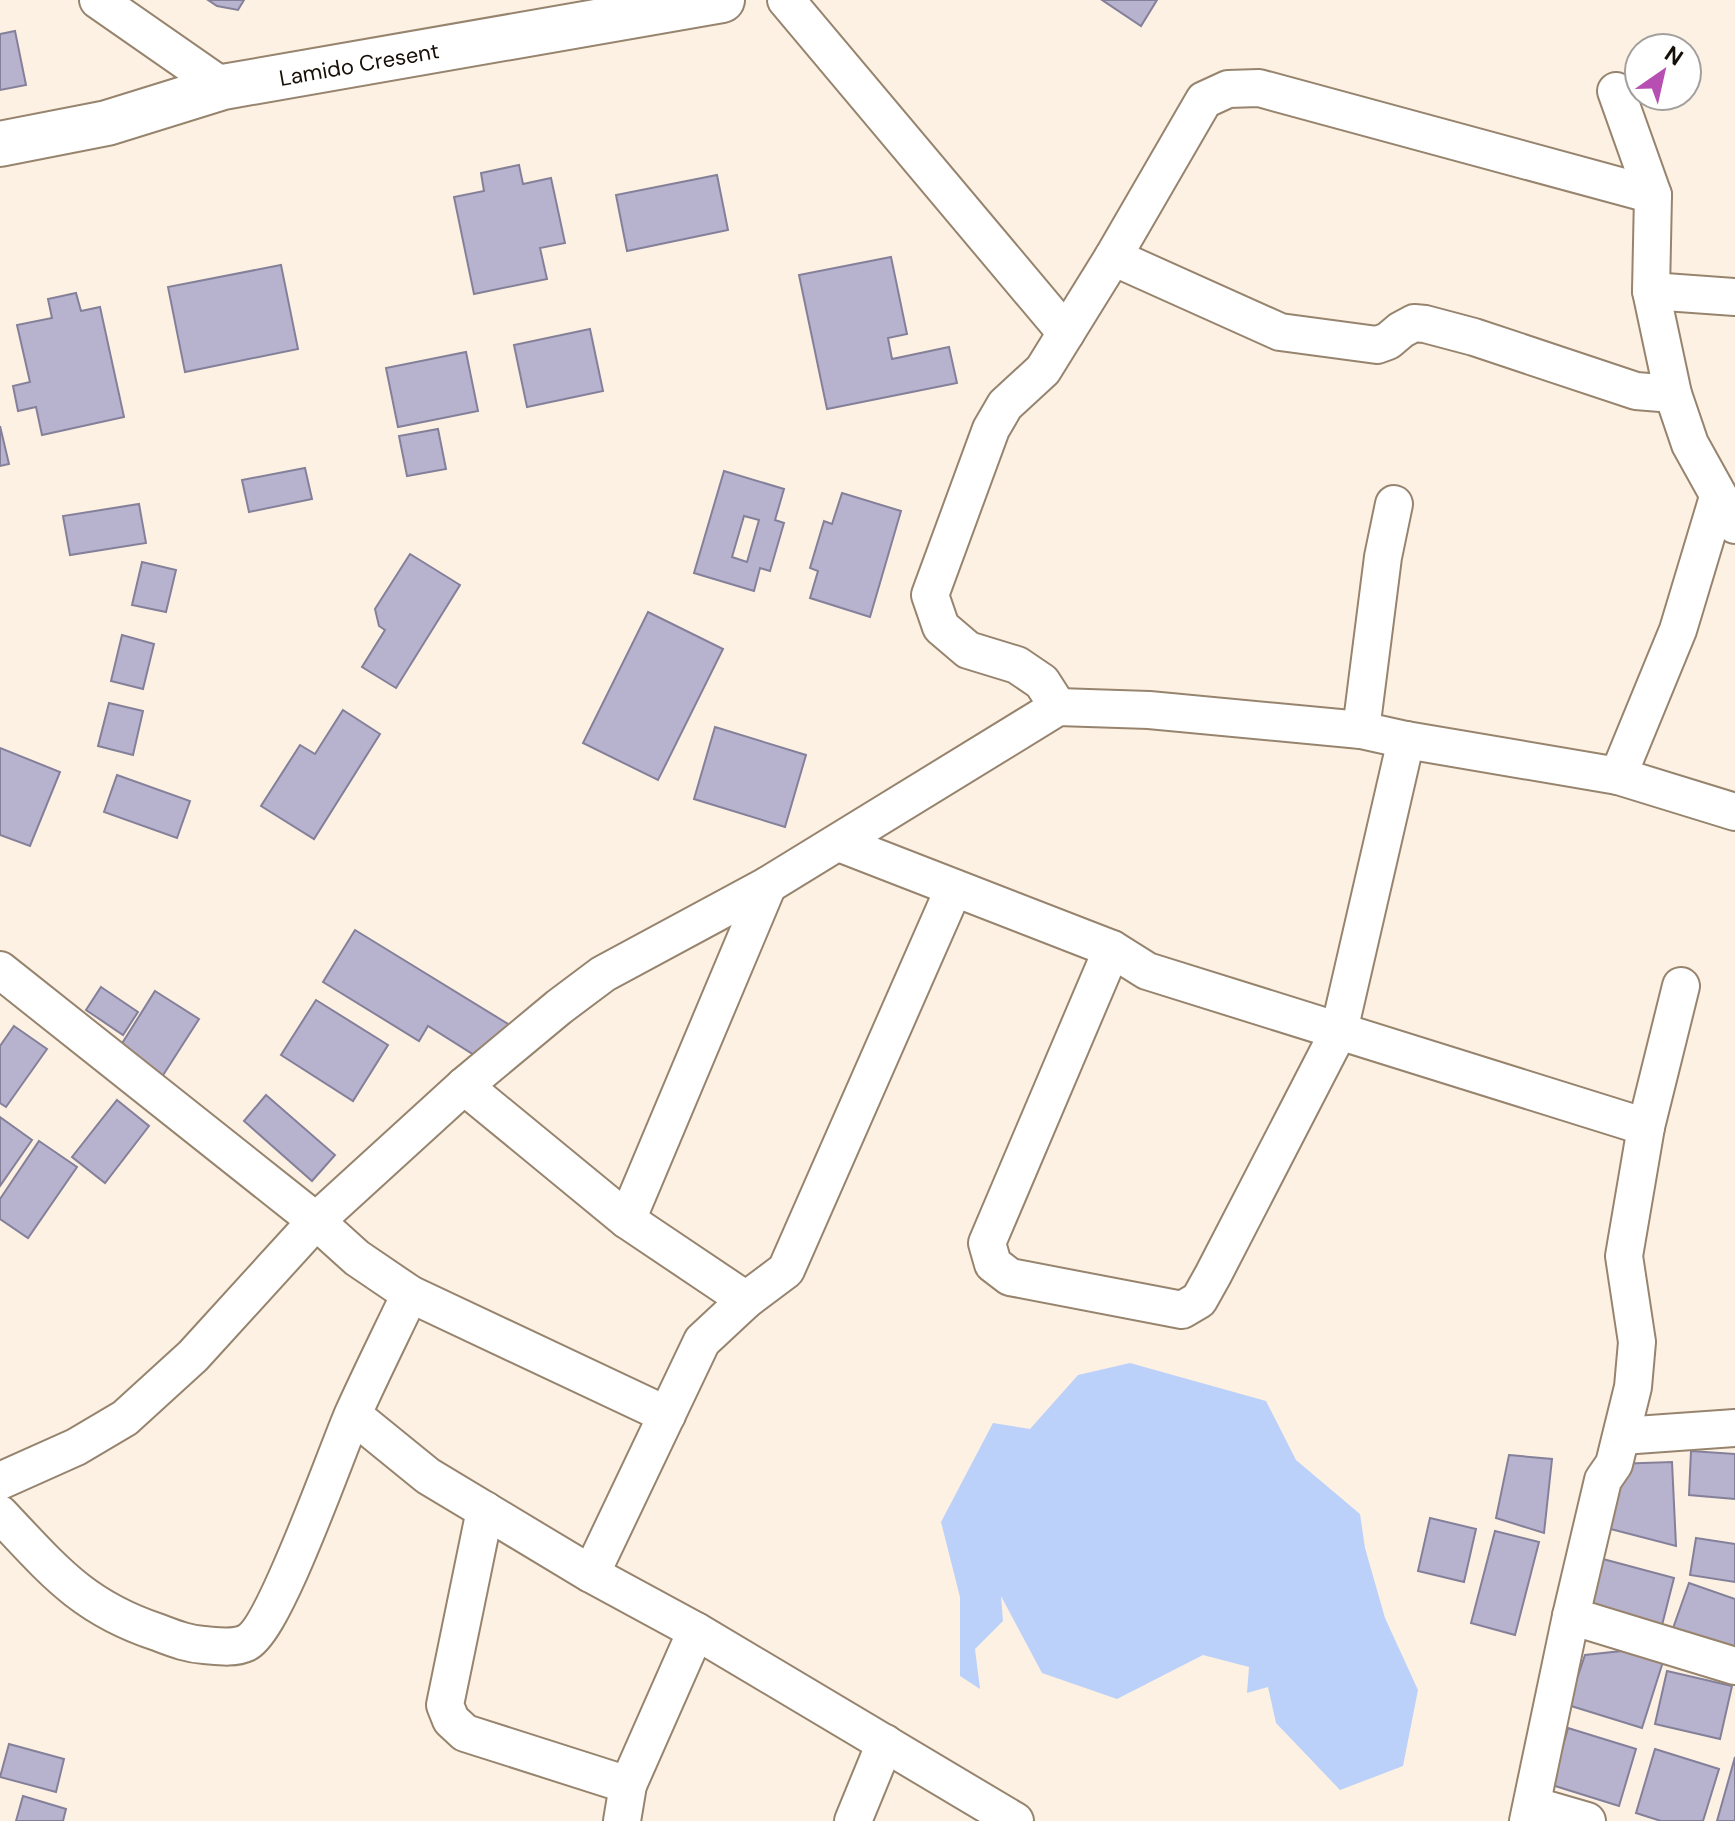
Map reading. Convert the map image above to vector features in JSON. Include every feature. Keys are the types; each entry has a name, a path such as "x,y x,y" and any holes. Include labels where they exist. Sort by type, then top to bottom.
{"street":[{"path":"98,0 223,87"},
{"name":"Lamido Cresent","path":"0,144 107,123 223,87 722,0"},
{"path":"786,0 1066,333"},
{"path":"1058,707 1042,682 1017,665 968,650 941,627 930,595 991,429 1005,405 1043,370 1204,100 1228,89 1259,88 1653,195"},
{"path":"1616,91 1653,195 1651,291 1673,394 1690,444 1726,511 1618,776"},
{"path":"1113,257 1280,332 1377,345 1414,323 1425,324 1474,337 1636,391 1673,394"},
{"path":"1651,291 1735,297"},
{"path":"1361,730 1383,557 1394,504"},
{"path":"0,1481 76,1447 125,1418 193,1356 316,1221 464,1086 603,974 768,885 1058,707 1149,710 1361,730 1618,776 1735,812"},
{"path":"1112,949 987,1243 993,1264 1010,1277 1182,1310 1199,1300 1339,1031 1406,740"},
{"path":"839,843 1112,949 1147,971 1646,1127"},
{"path":"627,1220 768,885"},
{"path":"591,1574 702,1341 746,1300 786,1270 954,888"},
{"path":"5,984 316,1221 357,1258 410,1294 667,1415"},
{"path":"1587,1821 1530,1813 1603,1480 1614,1464 1633,1387 1637,1342 1624,1256 1646,1127 1681,986"},
{"path":"464,1086 627,1220 746,1300"},
{"path":"0,1514 59,1577 91,1602 126,1622 191,1644 229,1647 247,1643 260,1628 295,1561 353,1415 410,1294"},
{"path":"353,1415 428,1476 1015,1821"},
{"path":"1622,1436 1735,1428"},
{"path":"485,1510 445,1705 451,1720 465,1733 628,1785"},
{"path":"1571,1616 1735,1666"},
{"path":"622,1821 628,1785 696,1631"},
{"path":"853,1821 885,1743"}],"water":[{"path":"1130,1363 1266,1401 1296,1460 1360,1514 1365,1548 1385,1618 1418,1690 1403,1766 1340,1790 1276,1723 1268,1687 1247,1693 1249,1667 1203,1655 1117,1699 1042,1673 1001,1596 1003,1621 975,1649 980,1689 960,1676 960,1597 941,1522 993,1423 1030,1429 1078,1375"}],"building":[{"path":"208,0 244,0 238,10 217,6"},
{"path":"1102,0 1157,0 1141,26"},
{"path":"15,31 26,85 0,90 0,34"},
{"path":"519,165 523,184 551,178 565,243 540,248 547,279 474,294 454,197 484,191 481,173"},
{"path":"717,175 728,230 627,251 616,195"},
{"path":"891,257 907,334 888,338 892,359 949,347 957,383 827,409 799,275"},
{"path":"281,265 298,349 185,372 168,287"},
{"path":"76,293 81,311 100,307 124,417 42,435 36,407 18,411 13,386 30,382 17,325 52,318 48,299"},
{"path":"590,329 603,391 527,407 514,345"},
{"path":"466,352 478,411 398,427 386,368"},
{"path":"0,426 9,464 0,466"},
{"path":"438,429 446,469 407,476 399,436"},
{"path":"305,468 312,499 249,512 242,480"},
{"path":"724,471 784,489 775,520 784,523 770,571 760,568 754,591 694,573","holes":["744,516 759,520 747,562 732,557"]},
{"path":"842,493 901,511 870,617 810,598 818,571 810,568 824,521 832,524"},
{"path":"139,504 146,543 70,555 63,516"},
{"path":"410,554 460,585 396,688 362,667 385,630 379,626 375,609"},
{"path":"142,562 176,570 166,612 132,605"},
{"path":"648,612 723,649 658,780 583,743"},
{"path":"122,635 154,644 143,689 111,681"},
{"path":"109,703 143,711 133,755 98,746"},
{"path":"343,710 380,734 314,839 261,806 300,745 315,754"},
{"path":"715,727 806,755 785,827 694,799"},
{"path":"0,748 60,772 30,846 0,835"},
{"path":"117,775 190,801 177,838 104,812"},
{"path":"355,930 513,1027 490,1065 428,1026 419,1041 323,982"},
{"path":"101,987 138,1012 123,1035 86,1010"},
{"path":"155,991 199,1019 160,1080 116,1053"},
{"path":"316,1000 388,1045 353,1101 281,1055"},
{"path":"14,1026 47,1049 6,1107 0,1103 0,1046"},
{"path":"266,1095 335,1155 312,1181 244,1121"},
{"path":"117,1100 149,1126 105,1183 72,1157"},
{"path":"0,1117 32,1140 0,1186"},
{"path":"39,1141 77,1167 28,1238 0,1219 0,1199"},
{"path":"1691,1451 1735,1454 1735,1499 1689,1495"},
{"path":"1509,1455 1552,1459 1544,1533 1496,1518"},
{"path":"1672,1462 1676,1546 1599,1526 1614,1464"},
{"path":"1430,1518 1476,1529 1464,1582 1418,1571"},
{"path":"1495,1531 1539,1542 1515,1635 1471,1623"},
{"path":"1696,1538 1735,1544 1735,1582 1690,1575"},
{"path":"1588,1555 1674,1578 1660,1633 1574,1610"},
{"path":"1689,1583 1735,1599 1735,1657 1671,1634"},
{"path":"1668,1646 1642,1728 1568,1705 1585,1655"},
{"path":"1667,1671 1732,1686 1720,1739 1655,1724"},
{"path":"1568,1728 1636,1749 1619,1806 1552,1785"},
{"path":"9,1744 64,1759 56,1792 0,1777"},
{"path":"1655,1749 1719,1769 1703,1821 1661,1821 1636,1813"},
{"path":"1735,1757 1735,1821 1717,1821"},
{"path":"23,1796 66,1809 63,1821 16,1821"}]}
